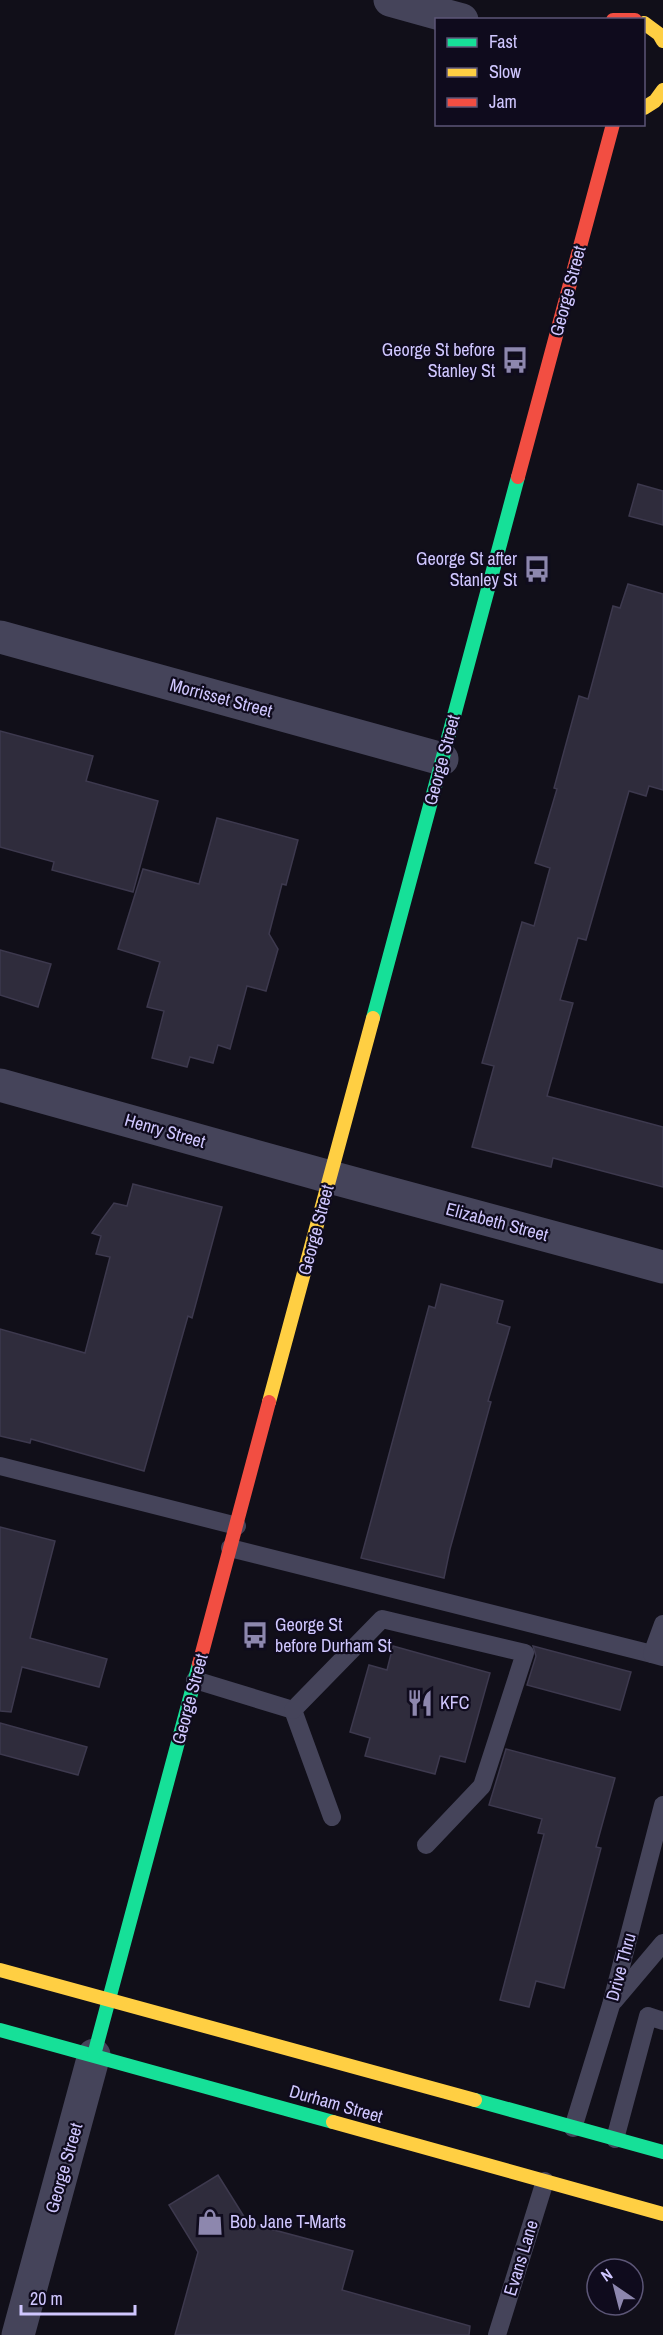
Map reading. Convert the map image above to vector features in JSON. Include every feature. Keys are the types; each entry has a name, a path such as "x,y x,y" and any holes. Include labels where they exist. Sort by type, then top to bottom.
{"main road":[{"path":"645,24 659,34 663,41"},
{"path":"645,107 655,101 663,90"},
{"name":"George Street","path":"94,2055 612,126"},
{"path":"0,1970 663,2152"},
{"name":"Durham Street","path":"0,2030 663,2214"}],"street":[{"path":"390,0 455,18"},
{"name":"Morrisset Street","path":"0,637 442,759"},
{"name":"Henry Street","path":"0,1085 330,1177"},
{"name":"Elizabeth Street","path":"330,1177 663,1267"},
{"name":"George Street","path":"18,2335 94,2055"}],"lane":[{"path":"0,1466 237,1526"},
{"path":"230,1548 658,1656 663,1624"},
{"path":"293,1710 382,1619 525,1653 482,1786 426,1845"},
{"path":"195,1680 293,1710"},
{"path":"293,1710 332,1817"},
{"name":"Drive Thru","path":"573,2128 611,2005 663,1805"},
{"path":"611,2005 663,1943"},
{"path":"615,2139 648,2016 663,2021"},
{"name":"Evans Lane","path":"496,2335 545,2181"}],"building":[{"path":"638,484 663,491 663,525 629,516"},
{"path":"628,584 663,594 663,790 649,786 646,796 629,791 586,940 578,938 560,1000 573,1003 547,1096 663,1127 663,1187 553,1158 551,1167 472,1147 494,1066 482,1063 522,922 534,926 550,868 535,863 557,789 554,788 579,696 588,699 613,606 620,608"},
{"path":"0,731 93,756 86,781 158,801 133,892 52,870 54,862 0,847"},
{"path":"217,818 298,840 286,885 282,884 269,934 278,949 266,991 247,986 230,1049 218,1045 213,1063 190,1057 187,1067 152,1058 164,1011 147,1007 160,962 118,949 143,869 199,884"},
{"path":"0,950 51,964 38,1007 0,995"},
{"path":"133,1184 222,1207 192,1318 188,1316 144,1471 31,1439 30,1443 0,1436 0,1329 85,1353 110,1257 96,1254 101,1236 92,1233 114,1203 127,1206"},
{"path":"441,1284 503,1301 497,1323 510,1327 488,1401 491,1402 444,1578 361,1558 429,1306 435,1308"},
{"path":"0,1527 55,1541 30,1638 107,1659 99,1687 22,1667 11,1712 0,1711"},
{"name":"KFC","path":"393,1646 490,1673 465,1762 440,1756 435,1774 365,1756 370,1738 350,1732 369,1665 387,1670"},
{"path":"533,1646 631,1672 620,1710 527,1685 536,1656"},
{"path":"0,1723 87,1747 78,1775 0,1754"},
{"path":"506,1749 615,1778 596,1847 601,1848 564,1988 536,1981 529,2007 500,2000 544,1834 538,1833 542,1819 489,1805"},
{"path":"218,2175 248,2223 353,2251 342,2290 470,2326 469,2335 175,2335 198,2252 169,2205"}],"traffic: fast":[{"path":"373,1018 518,477"},
{"path":"94,2055 199,1664"},
{"path":"0,2030 333,2122"},
{"path":"475,2100 663,2152"}],"traffic: slow":[{"path":"645,24 659,34 663,41"},
{"path":"645,107 655,101 663,90"},
{"path":"269,1402 373,1018"},
{"path":"0,1970 475,2100"},
{"path":"333,2122 663,2214"}],"traffic: jam":[{"path":"518,477 612,126"},
{"path":"199,1664 269,1402"}],"place":[{"name":"George St before Stanley St","path":"515,360"},
{"name":"George St after Stanley St","path":"537,569"},
{"name":"George St before Durham St","path":"255,1635"},
{"name":"KFC","path":"420,1703"},
{"name":"Bob Jane T-Marts","path":"210,2222"}]}
